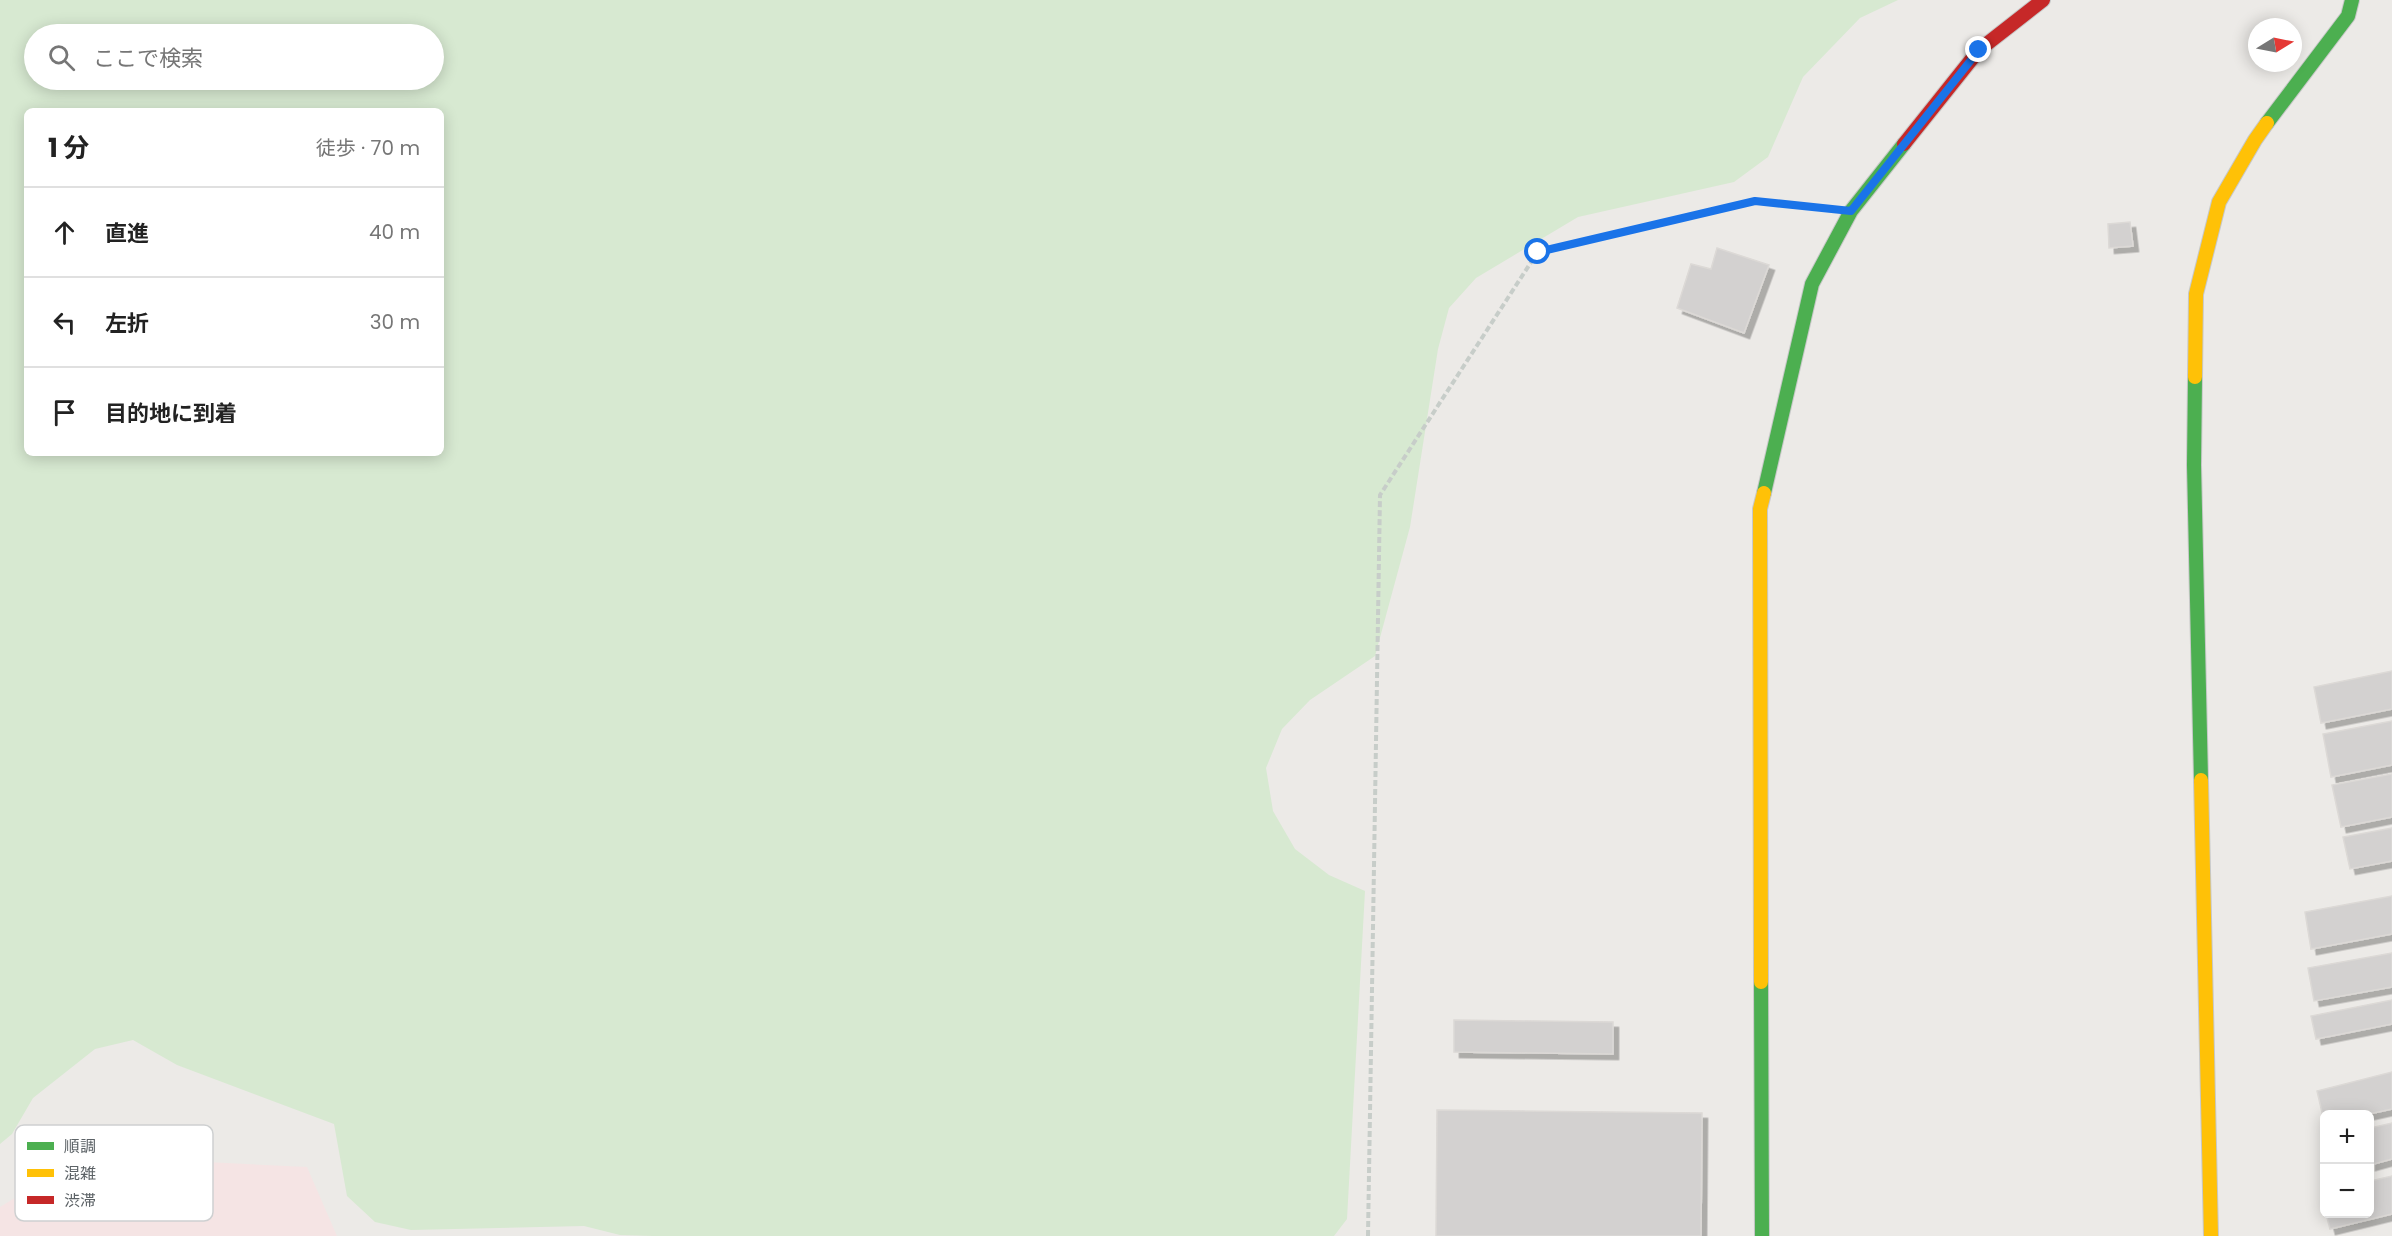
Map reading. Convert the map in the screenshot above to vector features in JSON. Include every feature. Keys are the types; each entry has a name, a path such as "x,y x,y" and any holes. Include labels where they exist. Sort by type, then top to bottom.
{"street":[{"path":"1762,1236 1760,509 1812,284 1851,211 1979,50 2043,0"},
{"path":"2211,1236 2194,477 2196,294 2219,202 2255,140 2348,16 2352,0"}],"path":[{"path":"1368,1236 1380,495 1538,252 1755,201 1851,211"}],"shaded area":[{"path":"213,1162 307,1167 337,1236 0,1236 0,1207 15,1198 15,1221 213,1221"}],"green space":[{"path":"0,0 1898,0 1860,18 1803,77 1768,157 1734,182 1578,217 1476,278 1449,308 1438,349 1410,527 1375,656 1310,700 1282,729 1266,768 1273,811 1295,849 1329,875 1365,891 1347,1219 1334,1236 653,1236 620,1235 584,1226 411,1230 375,1222 347,1196 334,1124 177,1065 133,1040 95,1049 33,1098 17,1125 15,1125 12,1134 0,1144"}],"building":[{"path":"2130,222 2133,246 2109,248 2108,224"},
{"path":"1717,248 1769,265 1744,333 1677,308 1691,264 1711,269"},
{"path":"2392,671 2392,709 2321,723 2314,687"},
{"path":"2392,721 2392,765 2331,777 2323,734"},
{"path":"2392,774 2392,817 2341,827 2332,785"},
{"path":"2392,828 2392,861 2350,869 2343,837"},
{"path":"2392,896 2392,934 2311,949 2305,912"},
{"path":"2392,953 2392,987 2314,1001 2308,968"},
{"path":"2392,1000 2392,1024 2316,1039 2311,1016"},
{"path":"1454,1020 1613,1022 1613,1054 1454,1052"},
{"path":"2392,1072 2392,1109 2374,1113 2374,1110 2321,1110 2317,1091"},
{"path":"1437,1110 1702,1113 1701,1236 1436,1236"},
{"path":"2392,1123 2392,1159 2374,1164 2374,1127"},
{"path":"2392,1176 2392,1214 2330,1229 2327,1218 2374,1218 2374,1180"}],"traffic: fast":[{"path":"2267,123 2348,16 2352,0"},
{"path":"1764,493 1812,284 1851,211 1904,144"},
{"path":"2195,377 2194,465 2201,780"},
{"path":"1761,982 1762,1236"}],"traffic: slow":[{"path":"2195,377 2196,294 2219,202 2267,123"},
{"path":"1761,982 1760,509 1764,493"},
{"path":"2201,780 2211,1236"}],"traffic: jam":[{"path":"1904,144 1979,50 2043,0"}],"route":[{"path":"1538,252 1755,201 1851,211 1979,50"}]}
